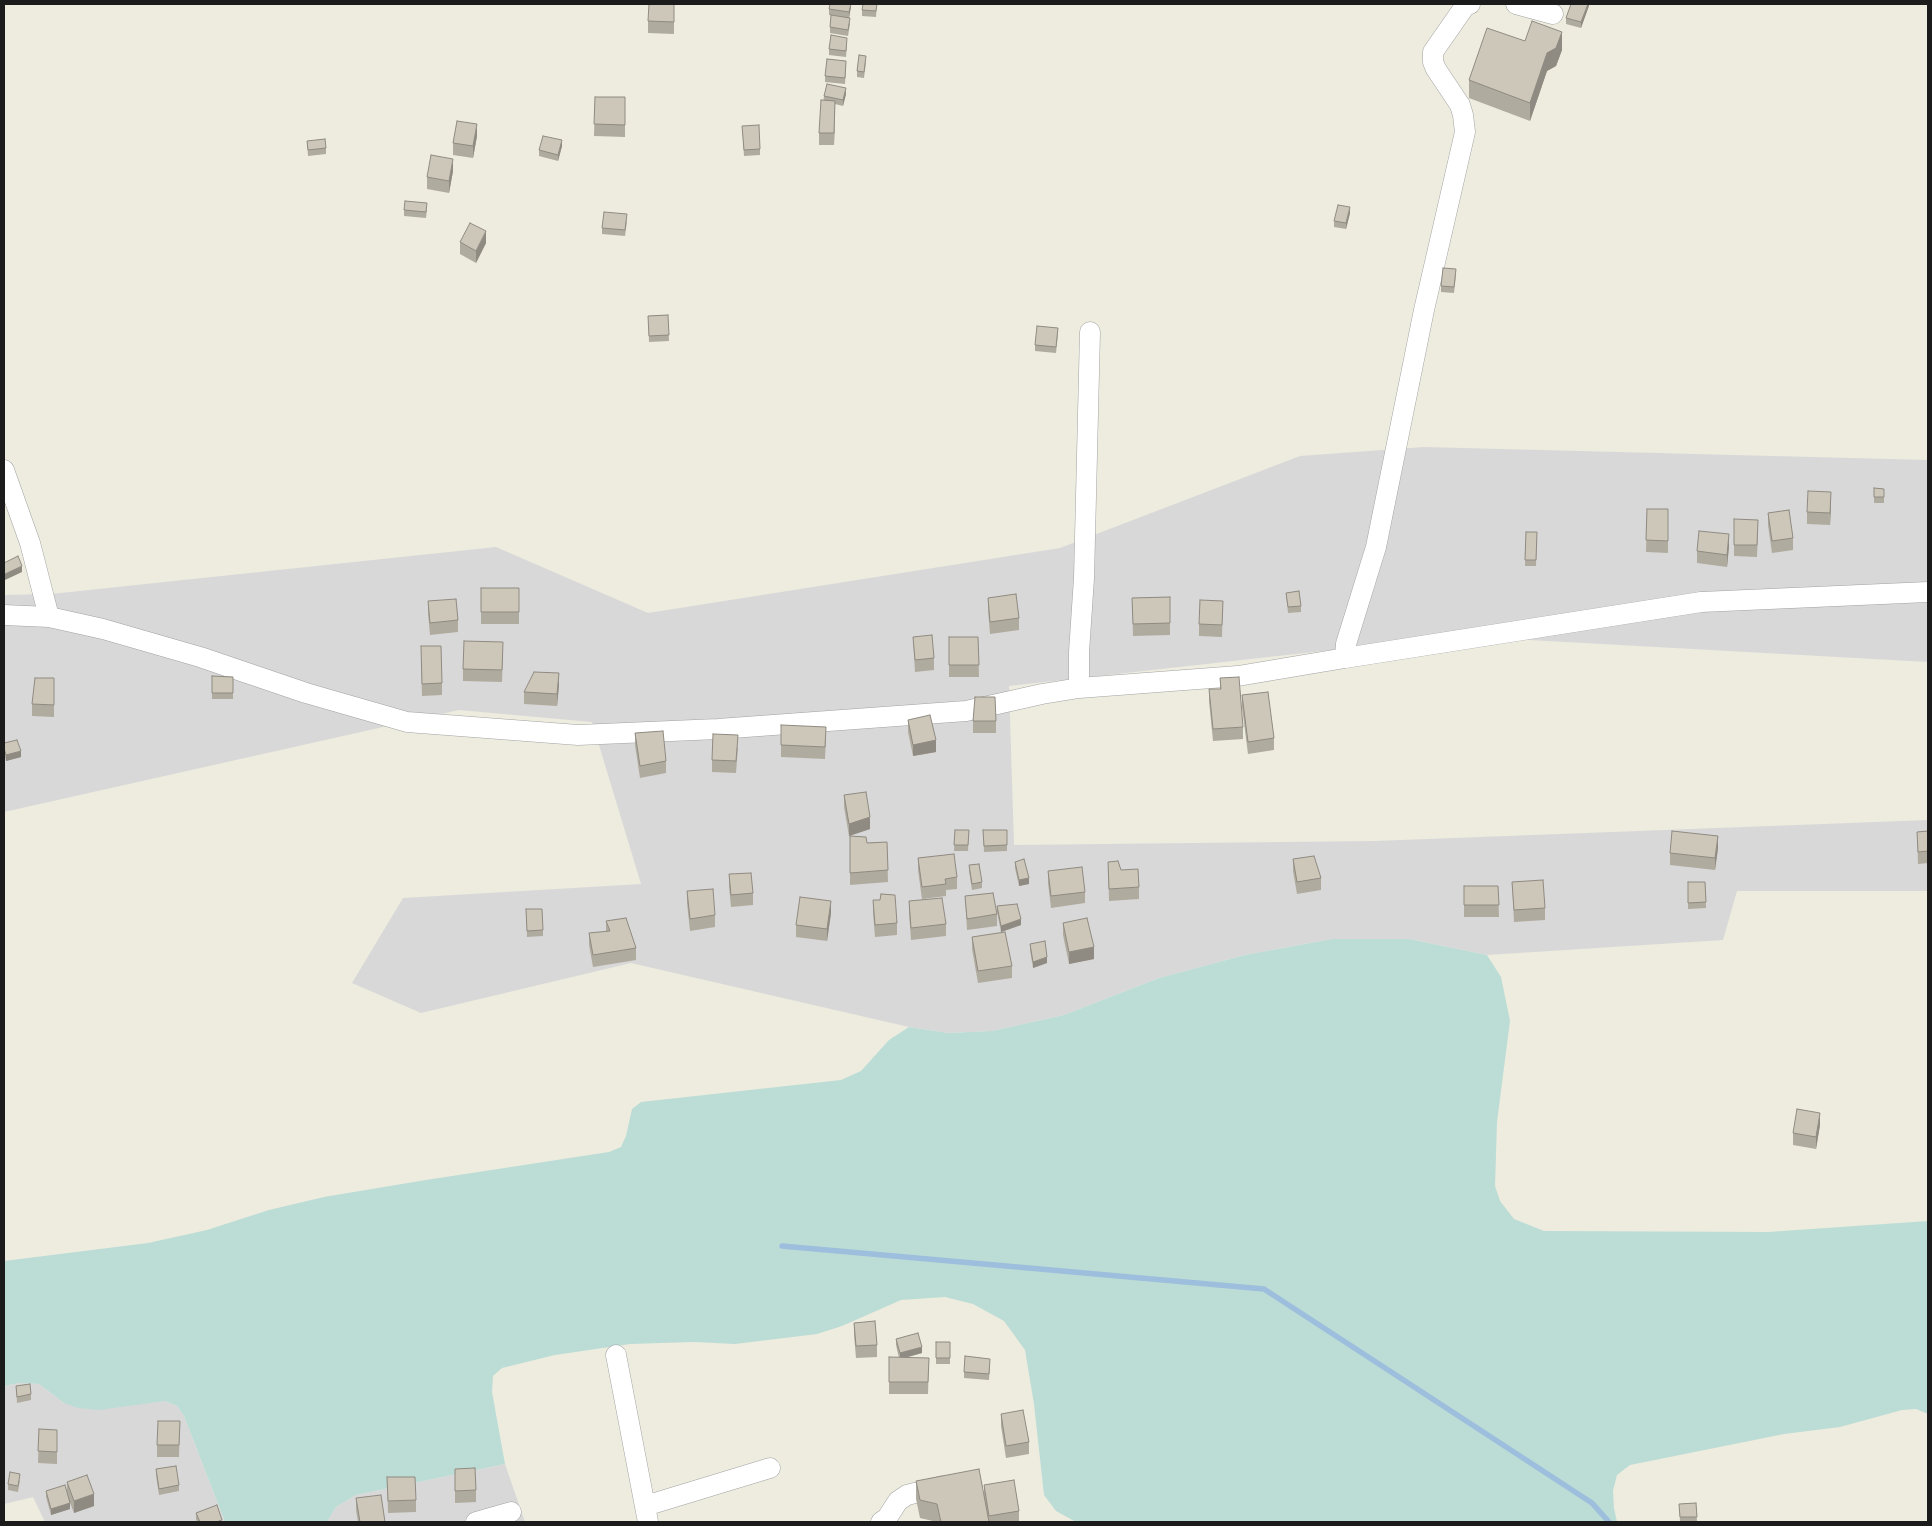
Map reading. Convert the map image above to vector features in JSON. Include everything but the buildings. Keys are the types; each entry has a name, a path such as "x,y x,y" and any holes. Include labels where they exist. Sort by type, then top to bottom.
{"street":[{"path":"1345,658 1346,644 1376,547 1424,310 1465,132 1460,105 1436,69 1433,62 1434,52 1465,6 1470,4"},
{"path":"1516,4 1553,14"},
{"path":"1079,688 1079,652 1084,578 1090,332"},
{"path":"4,470 30,543 50,617"},
{"path":"4,615 50,617 103,629 200,657 306,693 407,722 578,735 718,729 966,710 1079,688 1238,676 1701,602 1928,592"},
{"path":"616,1355 646,1514 770,1468"},
{"path":"881,1522 886,1518 898,1500 907,1495 962,1481"},
{"path":"476,1522 511,1512"}],"shaded area":[{"path":"1424,447 1928,460 1928,662 1457,636 1009,686 1014,845 1375,841 1928,820 1928,891 1737,891 1723,940 1487,955 1409,939 1332,939 1245,955 1159,978 1064,1015 992,1031 948,1033 909,1027 631,963 421,1013 352,983 403,898 641,884 592,722 459,710 4,812 4,595 51,594 496,547 648,613 1060,548 1300,456"},
{"path":"1332,939 1409,939 1487,955 1501,977 1510,1021 1497,1122 1495,1186 1500,1201 1514,1219 1544,1231 1768,1232 1928,1221 1928,1414 1916,1409 1902,1410 1840,1427 1784,1434 1630,1465 1617,1475 1613,1491 1617,1522 1076,1522 1056,1511 1044,1495 1034,1404 1025,1350 1004,1321 973,1304 945,1297 901,1300 842,1326 817,1334 735,1344 694,1342 630,1344 555,1355 502,1368 493,1376 492,1392 505,1464 356,1495 336,1507 327,1522 225,1522 184,1416 177,1406 165,1401 99,1410 78,1408 64,1403 39,1384 19,1383 4,1386 4,1261 148,1243 207,1230 269,1210 324,1197 609,1152 621,1147 626,1136 632,1109 641,1102 841,1080 861,1071 889,1040 909,1027 948,1033 992,1031 1064,1015 1159,978 1245,955"},
{"path":"19,1383 39,1384 64,1403 165,1401 177,1406 184,1416 225,1522 45,1522 33,1497 4,1504 4,1386"},
{"path":"505,1464 525,1522 327,1522 336,1507 356,1495"}],"waterway":[{"path":"782,1246 1264,1289 1592,1503 1609,1522"}]}
